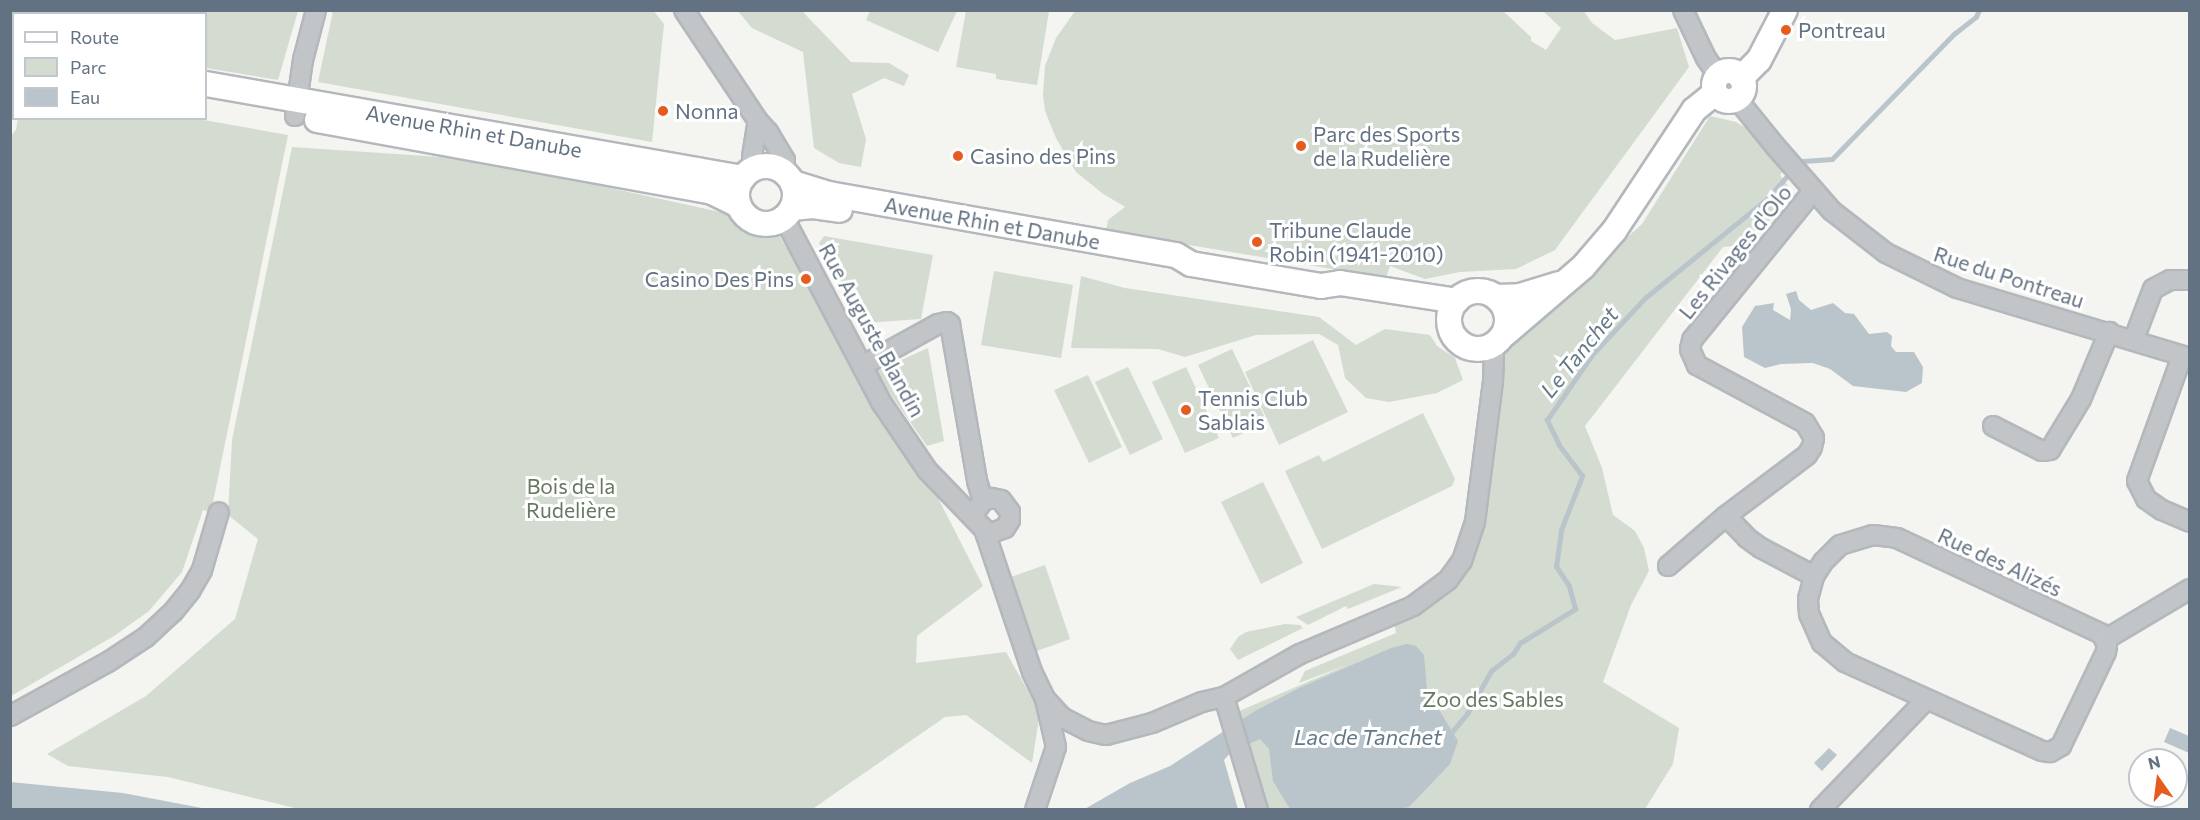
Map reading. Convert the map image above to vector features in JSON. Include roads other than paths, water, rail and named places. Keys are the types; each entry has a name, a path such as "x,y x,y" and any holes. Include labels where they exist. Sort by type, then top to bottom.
{"street":[{"path":"296,108 316,10"},
{"path":"684,10 785,160 795,192 788,213 771,224 760,224 747,217 738,205 738,186 748,174 758,121"},
{"name":"Rue du Pontreau","path":"1683,10 1706,58 1814,190 1854,229 1886,253 1920,272 1957,288 2134,339 2186,357"},
{"path":"1564,282 1520,296 1496,297 1478,291 1470,292 1456,301 1450,313 1451,331 1455,338 1467,348 1477,350 1499,340 1583,267 1614,231 1694,110 1759,60 1785,10"},
{"name":"Avenue Rhin et Danube","path":"207,84 296,108 712,192 738,205"},
{"name":"Avenue Rhin et Danube","path":"207,101 296,108 748,174"},
{"path":"748,174 767,166 789,178"},
{"name":"Avenue Rhin et Danube","path":"789,178 829,194 1176,255 1191,264"},
{"name":"Les Rivages d'Olo","path":"1668,566 1726,516 1807,455 1814,438 1805,423 1697,365 1690,349 1692,340 1814,190"},
{"name":"Avenue Rhin et Danube","path":"788,213 827,207 1175,267 1191,264 1321,286 1340,284 1456,301"},
{"name":"Rue Auguste Blandin","path":"788,213 881,402 927,470 974,519 986,535 1032,672 1045,699 1063,718 1080,727 1106,735 1152,723 1202,702 1224,697 1300,654 1413,606 1448,580 1462,561 1475,522 1499,340"},
{"path":"2134,339 2153,290 2170,280 2190,280"},
{"name":"Avenue Rhin et Danube","path":"1321,286 1339,296 1431,314 1451,331"},
{"path":"1496,297 1506,311 1499,340"},
{"path":"862,366 938,324 947,322 950,324 977,481 983,501"},
{"path":"1993,426 2042,451 2050,450 2080,399 2109,332"},
{"path":"2186,357 2137,481 2146,499 2162,510 2190,522"},
{"path":"974,519 977,507 983,501 991,498 1001,500 1010,512 1010,520 1005,528 986,535"},
{"path":"10,716 108,662 146,637 173,612 202,570 219,512"},
{"path":"1726,516 1747,538 1761,548 1814,576"},
{"name":"Rue des Alizés","path":"1884,535 1897,538 2096,630 2106,639 2106,652 2064,742 2057,750 2042,751 1845,662 1822,643 1809,614 1808,599 1814,576 1823,562 1840,545 1862,537 1884,535"},
{"path":"2106,639 2190,589"},
{"path":"1224,697 1258,810"},
{"path":"1035,810 1056,747 1045,699"},
{"path":"1820,810 1926,700"},
{"path":"1056,747 1080,727"}],"water":[{"path":"1796,291 1799,300 1811,310 1833,303 1845,313 1854,314 1869,334 1887,332 1892,336 1891,346 1896,352 1914,352 1923,367 1922,383 1906,392 1853,386 1830,369 1813,363 1781,364 1765,368 1744,357 1742,327 1755,306 1774,303 1773,310 1790,320 1791,309 1786,294"},
{"name":"Lac de Tanchet","path":"1407,644 1416,646 1424,655 1427,690 1458,741 1450,764 1409,807 1400,809 1290,809 1273,781 1269,749 1260,739 1231,752 1224,760 1238,809 1083,810 1130,783 1170,766 1255,711 1299,688 1391,648"},
{"path":"2170,728 2189,736 2189,753 2188,748 2178,748 2164,742"},
{"path":"1829,748 1837,755 1822,771 1814,763"},
{"path":"10,782 123,793 207,809 11,809"}],"waterway":[{"name":"Le Tanchet","path":"1803,161 1832,159 1954,34 1976,17 1979,10"},
{"name":"Le Tanchet","path":"1451,733 1467,714 1491,671 1513,654 1520,643 1575,609 1569,586 1556,567 1561,530 1582,476 1559,445 1547,420 1592,355 1645,298 1768,198 1786,177"}],"place":[{"name":"Pontreau","path":"1786,30"},
{"name":"Nonna","path":"663,111"},
{"name":"Parc des Sports de la Rudelière","path":"1301,146"},
{"name":"Casino des Pins","path":"958,156"},
{"name":"Tribune Claude Robin (1941-2010)","path":"1257,242"},
{"name":"Casino Des Pins","path":"806,279"},
{"name":"Tennis Club Sablais","path":"1186,410"}],"park label":[{"name":"Bois de la Rudelière","path":"571,498"},
{"name":"Zoo des Sables","path":"1493,699"}]}
